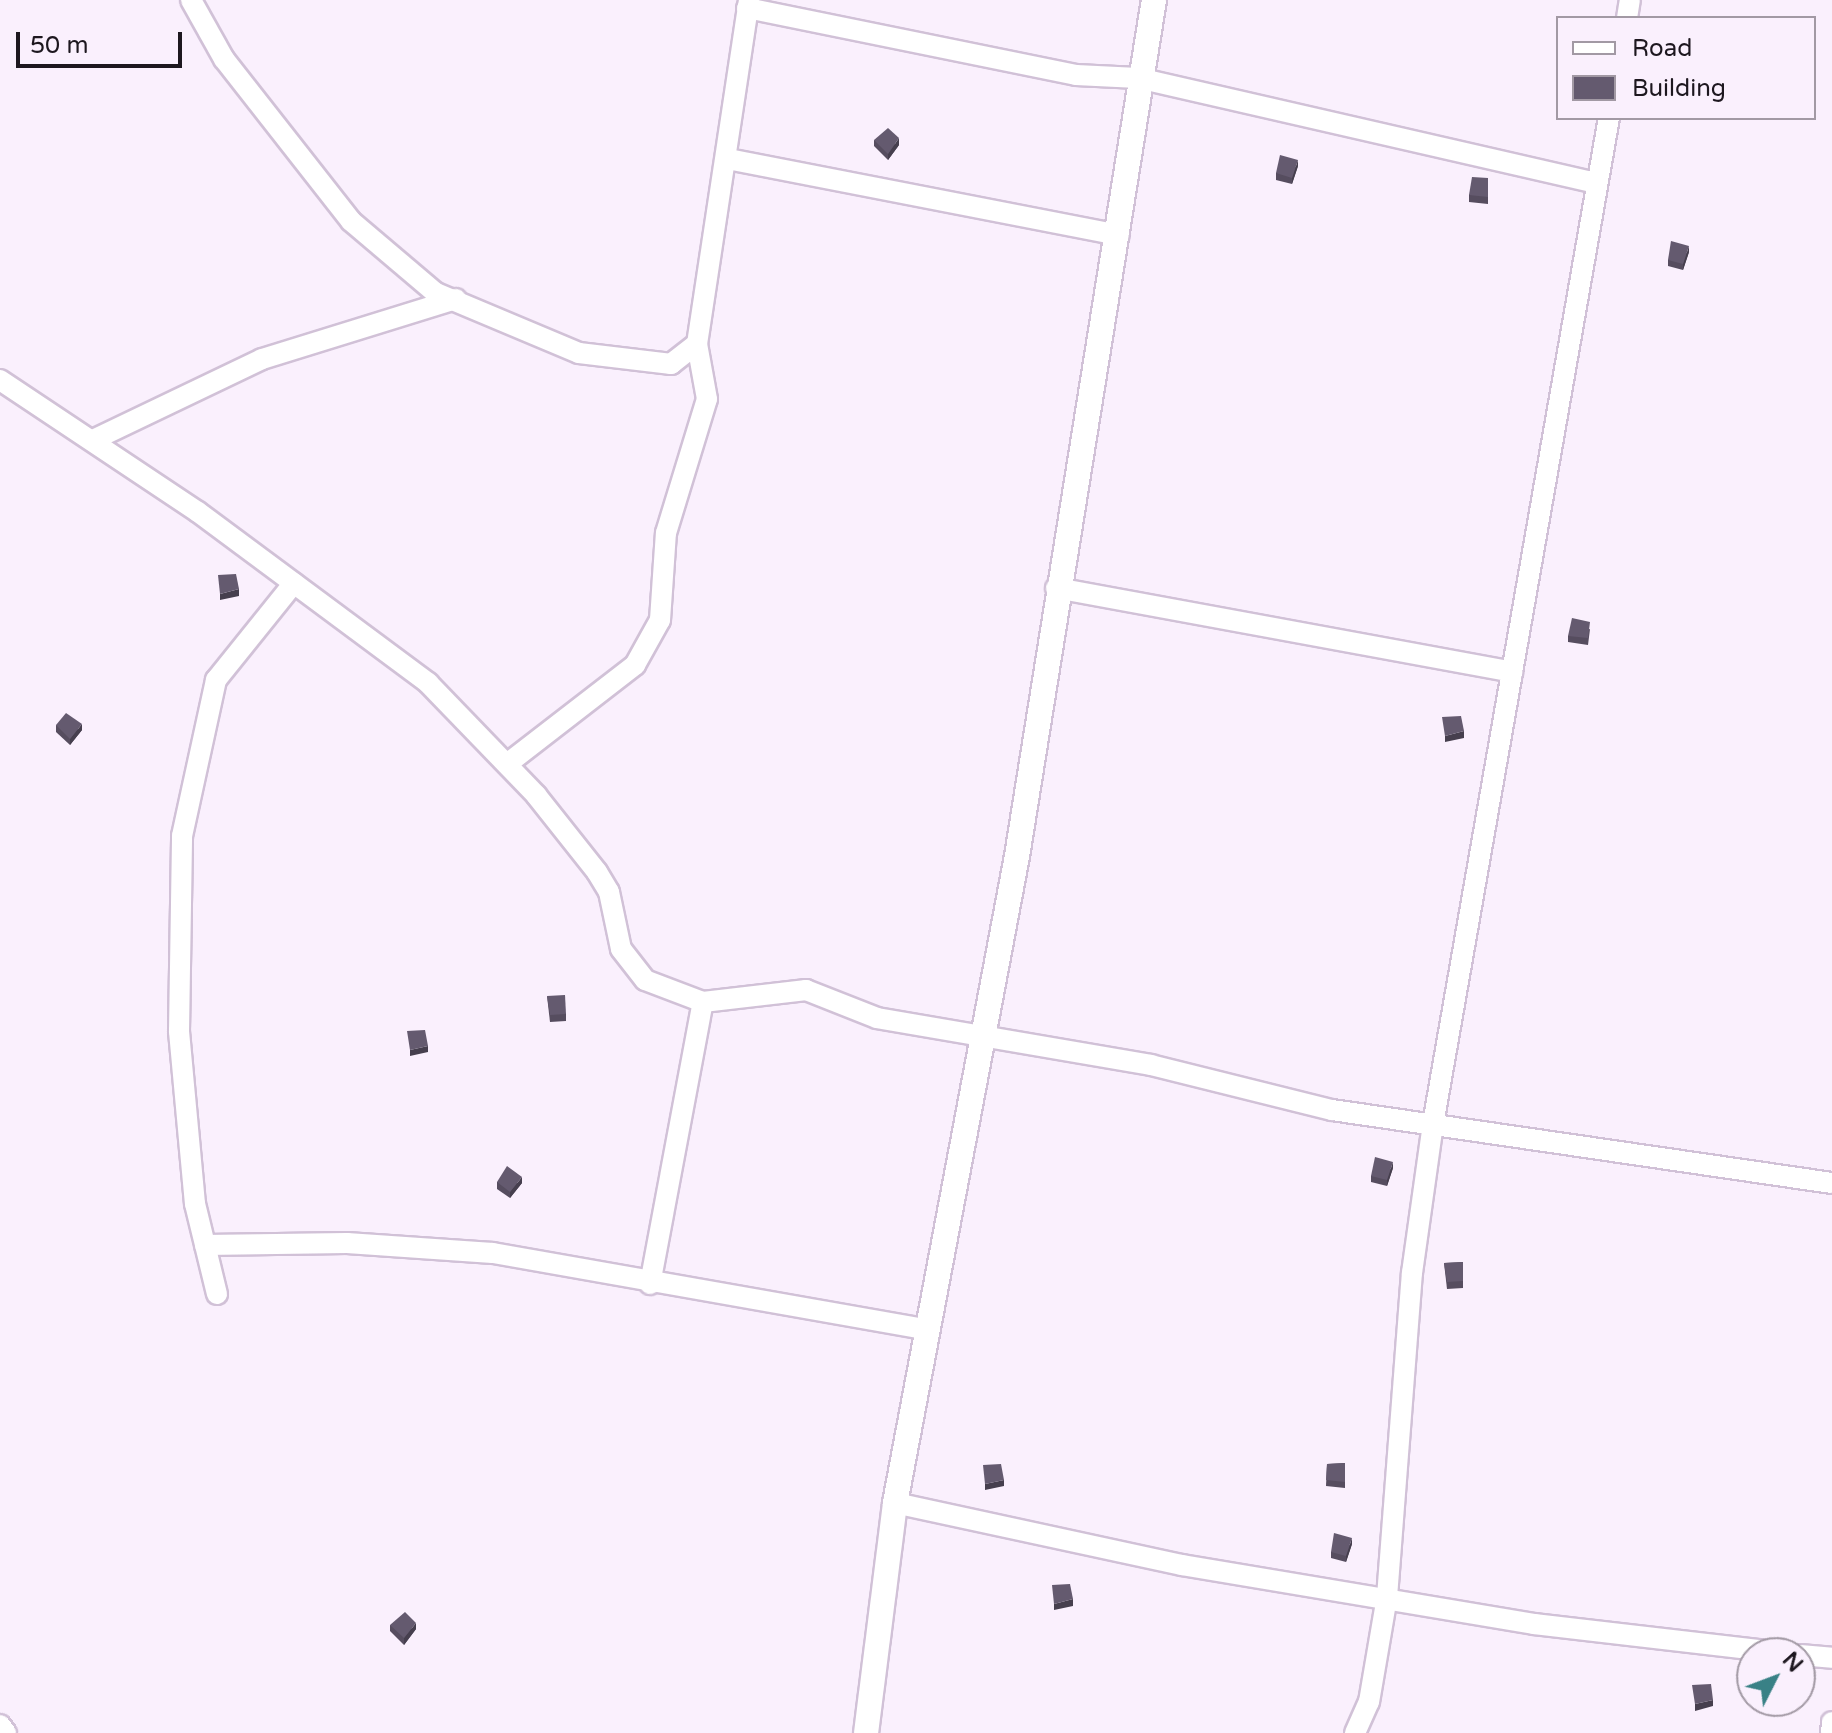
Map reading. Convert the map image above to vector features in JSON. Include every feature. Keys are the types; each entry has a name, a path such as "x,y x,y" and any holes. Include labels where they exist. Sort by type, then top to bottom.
{"street":[{"path":"191,0 232,70 351,221 404,270 456,299 579,353 671,364 697,344"},
{"path":"866,1733 895,1503 926,1329 984,1041 1056,588 1119,235 1138,78 1154,0"},
{"path":"507,764 635,665 660,620 666,533 707,399 697,344 728,159 748,4 1076,75 1138,78 1595,183"},
{"path":"1355,1733 1369,1702 1387,1597 1412,1273 1433,1124 1595,183 1609,120"},
{"path":"728,159 1119,235"},
{"path":"93,440 262,359 456,299"},
{"path":"0,380 93,440 428,683 507,764 609,892 630,968 703,1002 806,990 877,1018 984,1041 1151,1065 1332,1110 1832,1183"},
{"path":"217,1294 205,1245 179,1031 182,836 216,680 294,583"},
{"path":"1056,588 1512,672"},
{"path":"650,1284 703,1002"},
{"path":"205,1245 347,1243 493,1253 650,1284 926,1329"},
{"path":"895,1503 1182,1565 1534,1624 1736,1647"},
{"path":"1831,1733 1832,1722"},
{"path":"0,1725 6,1733"}],"building":[{"path":"888,128 899,138 888,154 874,140"},
{"path":"1280,155 1298,160 1292,178 1276,173"},
{"path":"1472,177 1488,178 1488,197 1469,195"},
{"path":"1671,241 1689,246 1683,264 1668,260"},
{"path":"236,574 239,589 220,594 218,575"},
{"path":"1572,618 1590,622 1588,638 1568,636"},
{"path":"66,713 82,724 70,739 56,725"},
{"path":"1461,716 1464,731 1445,736 1442,717"},
{"path":"565,995 566,1014 550,1015 547,996"},
{"path":"425,1030 428,1046 410,1050 407,1031"},
{"path":"1375,1157 1393,1162 1387,1180 1371,1176"},
{"path":"507,1166 522,1177 510,1192 497,1182"},
{"path":"1463,1262 1463,1281 1447,1282 1444,1263"},
{"path":"1345,1463 1345,1482 1326,1480 1327,1464"},
{"path":"1001,1464 1004,1480 985,1484 983,1465"},
{"path":"1334,1533 1352,1538 1346,1556 1331,1552"},
{"path":"1070,1584 1073,1599 1054,1604 1052,1585"},
{"path":"405,1612 416,1623 404,1638 390,1625"},
{"path":"1711,1684 1713,1700 1695,1704 1692,1685"}]}
